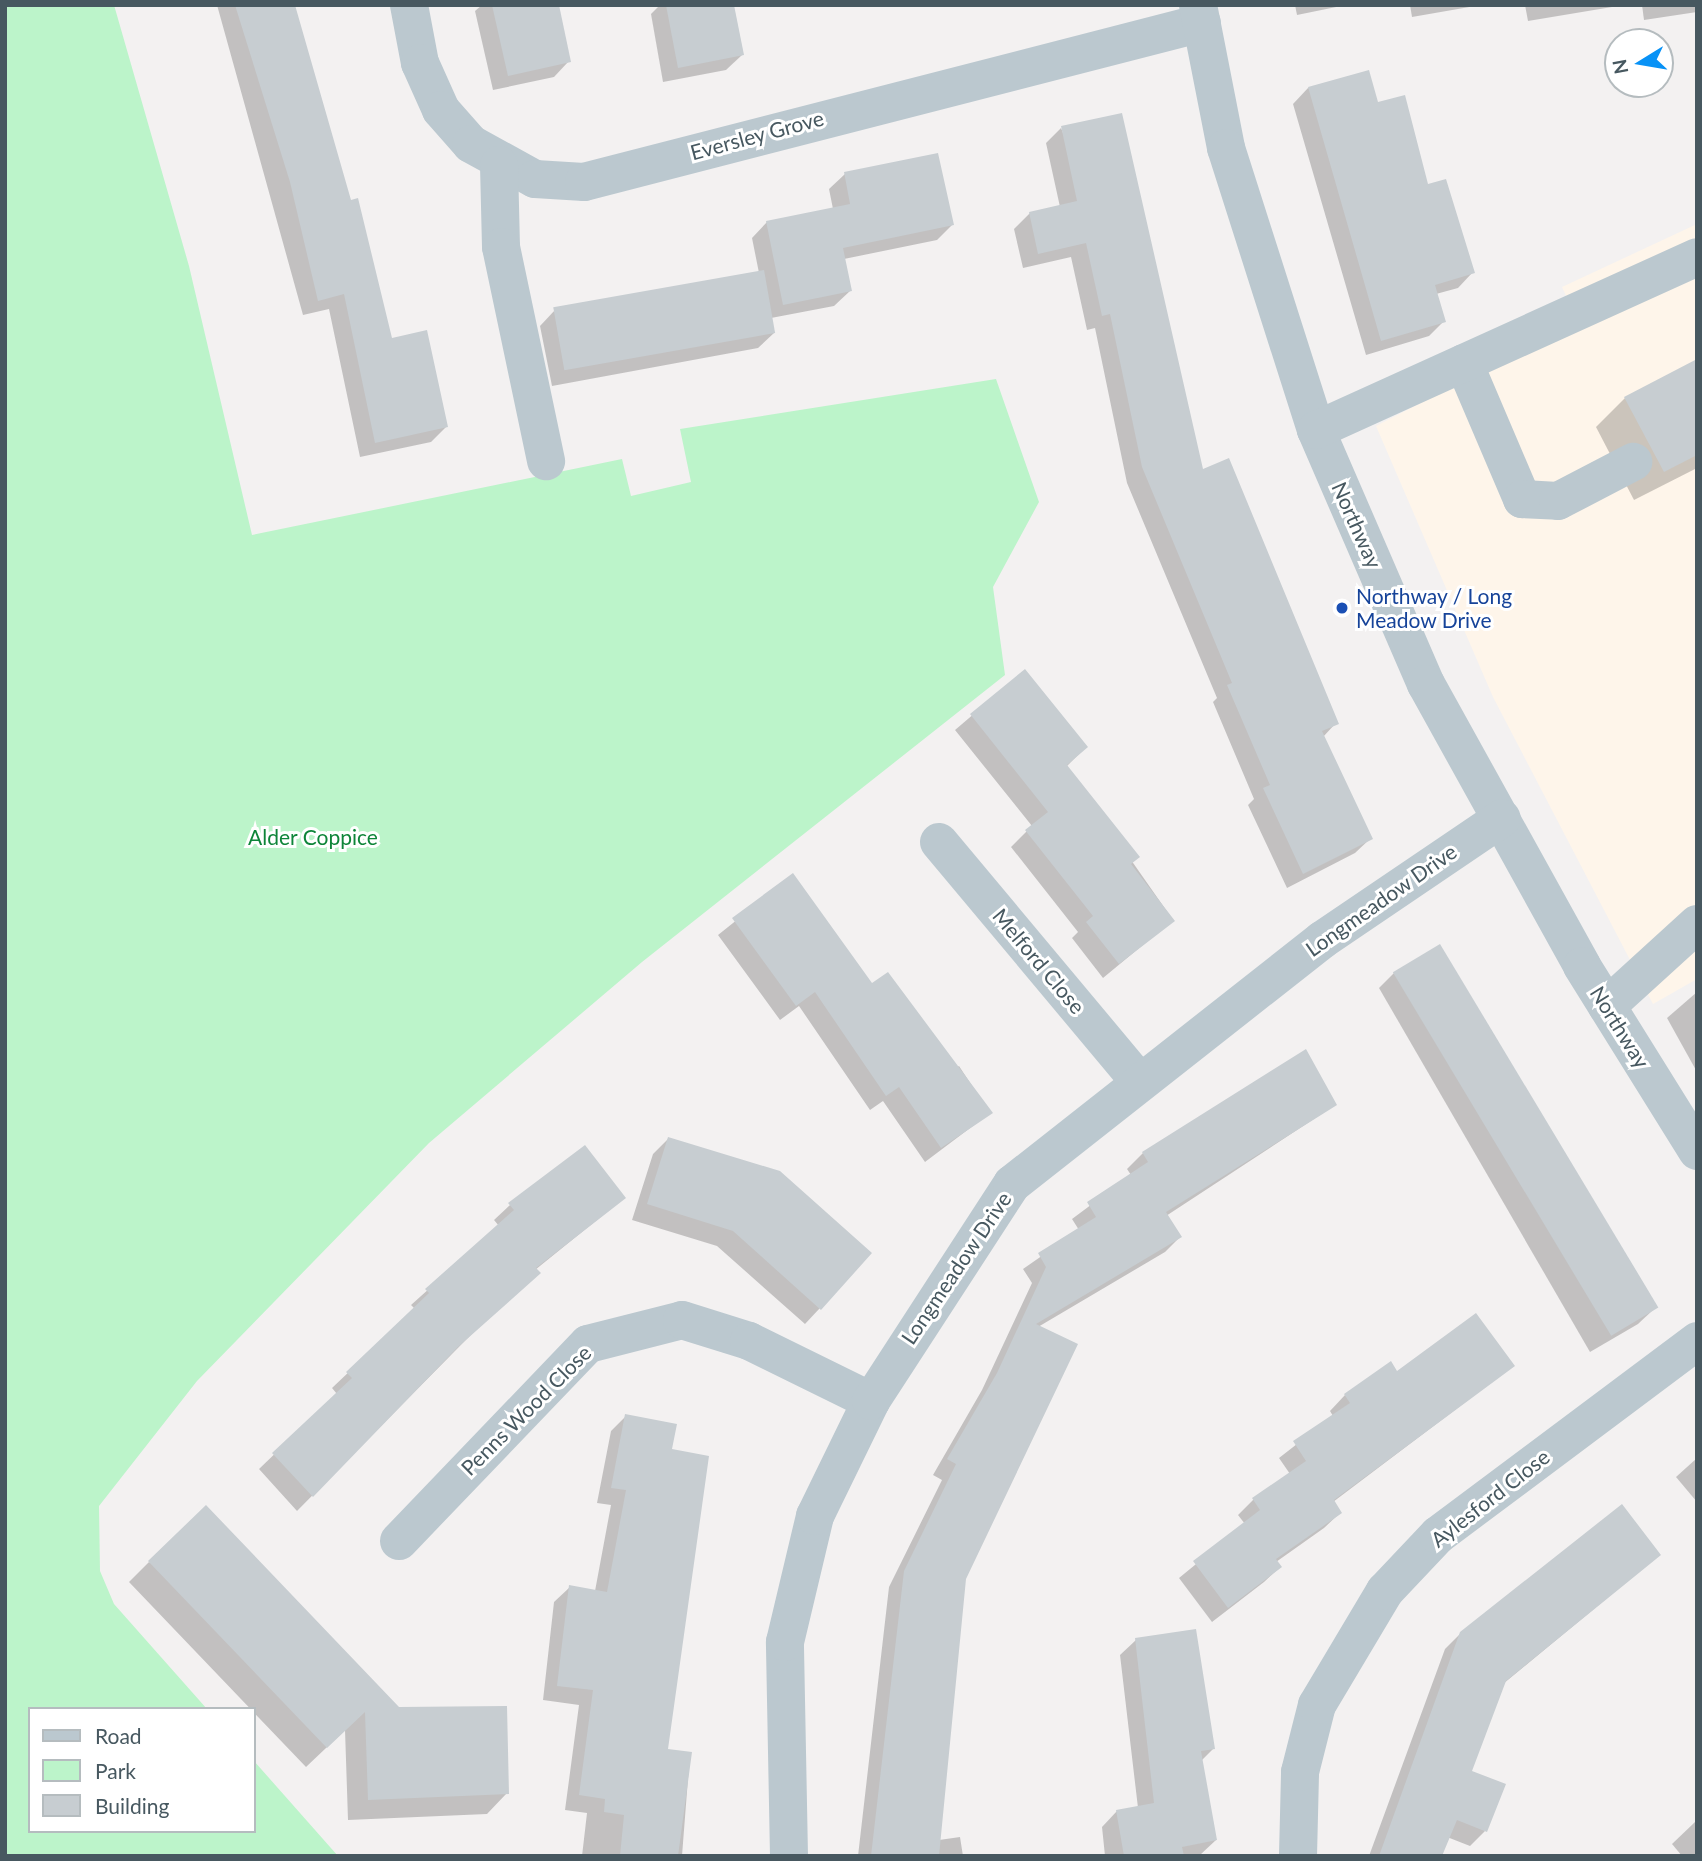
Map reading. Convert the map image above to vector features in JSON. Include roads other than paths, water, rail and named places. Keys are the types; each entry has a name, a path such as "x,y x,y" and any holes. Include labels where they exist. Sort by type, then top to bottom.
{"street":[{"name":"Eversley Grove","path":"409,5 420,63 441,110 499,165 535,179 584,182 1200,14"},
{"name":"Northway","path":"1200,14 1226,148 1315,430 1426,684 1607,1006 1697,1151"},
{"path":"499,165 501,247 546,461"},
{"path":"1315,430 1697,257"},
{"path":"1464,363 1522,499 1558,501 1633,462"},
{"name":"Longmeadow Drive","path":"789,1856 785,1642 815,1516 871,1401 1012,1184 1139,1081 1322,940 1502,818"},
{"name":"Melford Close","path":"939,842 1139,1081"},
{"path":"1607,1006 1697,924"},
{"name":"Penns Wood Close","path":"399,1541 588,1344 682,1320 749,1341 871,1401"},
{"name":"Aylesford Close","path":"1298,1856 1300,1772 1317,1705 1384,1591 1438,1535 1697,1341"}],"place":[{"name":"Northway / Long Meadow Drive","path":"1342,608"}],"park label":[{"name":"Alder Coppice","path":"313,837"}]}
